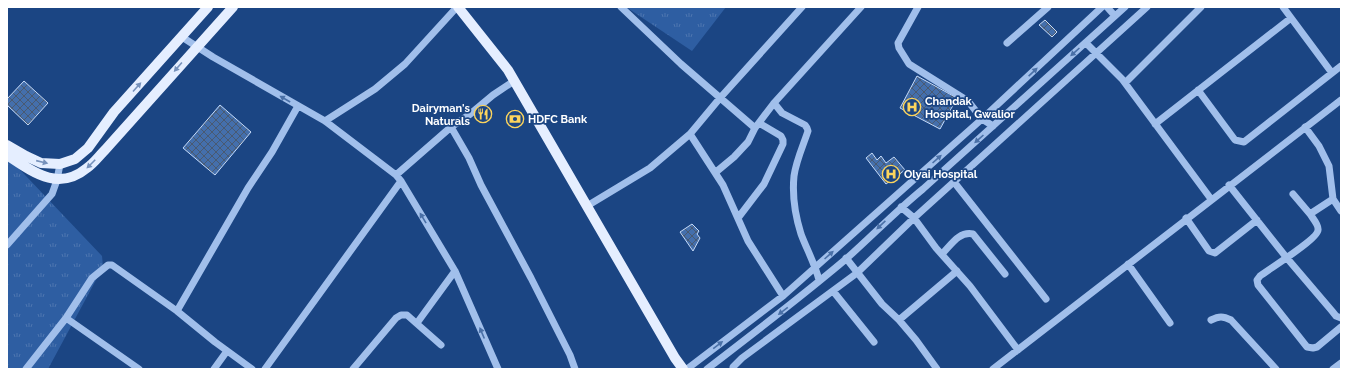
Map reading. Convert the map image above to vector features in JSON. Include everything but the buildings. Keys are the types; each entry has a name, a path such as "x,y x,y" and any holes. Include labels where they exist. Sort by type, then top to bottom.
{"main road":[{"path":"7,144 26,156 41,163 60,164 75,159 88,148 114,112 208,7"},
{"path":"7,155 36,173 57,180 75,175 88,167 196,46 233,7"},
{"path":"457,7 508,70 675,358 683,369"}],"street":[{"path":"325,121 375,89 405,64 457,7"},
{"path":"621,7 681,64 720,98 757,126 781,136 783,144 764,184 738,218"},
{"path":"587,206 650,168 690,134 720,98 802,7"},
{"path":"716,172 734,157 748,142 774,102 861,7"},
{"path":"918,7 898,43 899,48 909,64 968,101 982,119 993,126"},
{"path":"1008,43 1048,7"},
{"path":"686,369 783,296 982,119 1102,7"},
{"path":"1107,7 1115,16"},
{"path":"707,369 790,306 846,258 1125,7"},
{"path":"733,369 733,367 742,358 857,273 914,218 1147,7"},
{"path":"1125,83 1201,7"},
{"path":"1283,7 1332,72"},
{"path":"1155,124 1291,18"},
{"path":"182,37 213,57 325,121 399,178 455,271 498,369"},
{"path":"1086,43 1125,83 1211,199"},
{"path":"1198,90 1235,140 1244,142 1341,66"},
{"path":"265,369 399,178 451,127 514,80"},
{"path":"993,369 1186,218 1341,100"},
{"path":"774,102 782,113 805,125 808,131 794,175 795,209 807,251 816,267 819,280"},
{"path":"177,311 248,188 272,152 298,106"},
{"path":"451,127 469,158 481,185 531,278 570,355 575,369"},
{"path":"1305,127 1319,146 1328,166 1333,199 1341,211"},
{"path":"690,134 716,172 732,203 748,241 783,296"},
{"path":"7,245 52,194 57,180 60,164"},
{"path":"954,182 1046,299"},
{"path":"1229,185 1286,257 1336,316 1341,318"},
{"path":"1293,194 1310,214 1319,230 1317,234 1302,247 1260,276 1257,280 1258,286 1307,347 1318,347 1341,327"},
{"path":"1310,214 1333,199"},
{"path":"901,207 914,218 942,254 970,286 1018,350"},
{"path":"1186,218 1209,251 1215,253 1257,220"},
{"path":"942,254 962,234 973,234 1005,274"},
{"path":"846,258 882,304 899,320 916,340 937,369"},
{"path":"1128,264 1170,323"},
{"path":"27,368 66,318 92,278 108,265 112,265 177,311 252,369"},
{"path":"417,323 455,271"},
{"path":"899,320 956,271"},
{"path":"833,291 874,342"},
{"path":"353,369 396,318 401,315 407,315 441,345"},
{"path":"1211,320 1219,316 1231,320 1275,369"},
{"path":"66,318 139,369"},
{"path":"214,369 227,351"},
{"path":"1333,369 1341,363"}],"green space":[{"path":"626,7 726,7 692,51"},
{"path":"7,156 102,256 103,267 48,369 7,369"}],"place":[{"name":"Chandak Hospital, Gwalior","path":"912,107"},
{"name":"Dairyman's Naturals","path":"483,114"},
{"name":"HDFC Bank","path":"515,119"},
{"name":"Olyai Hospital","path":"891,174"}]}
